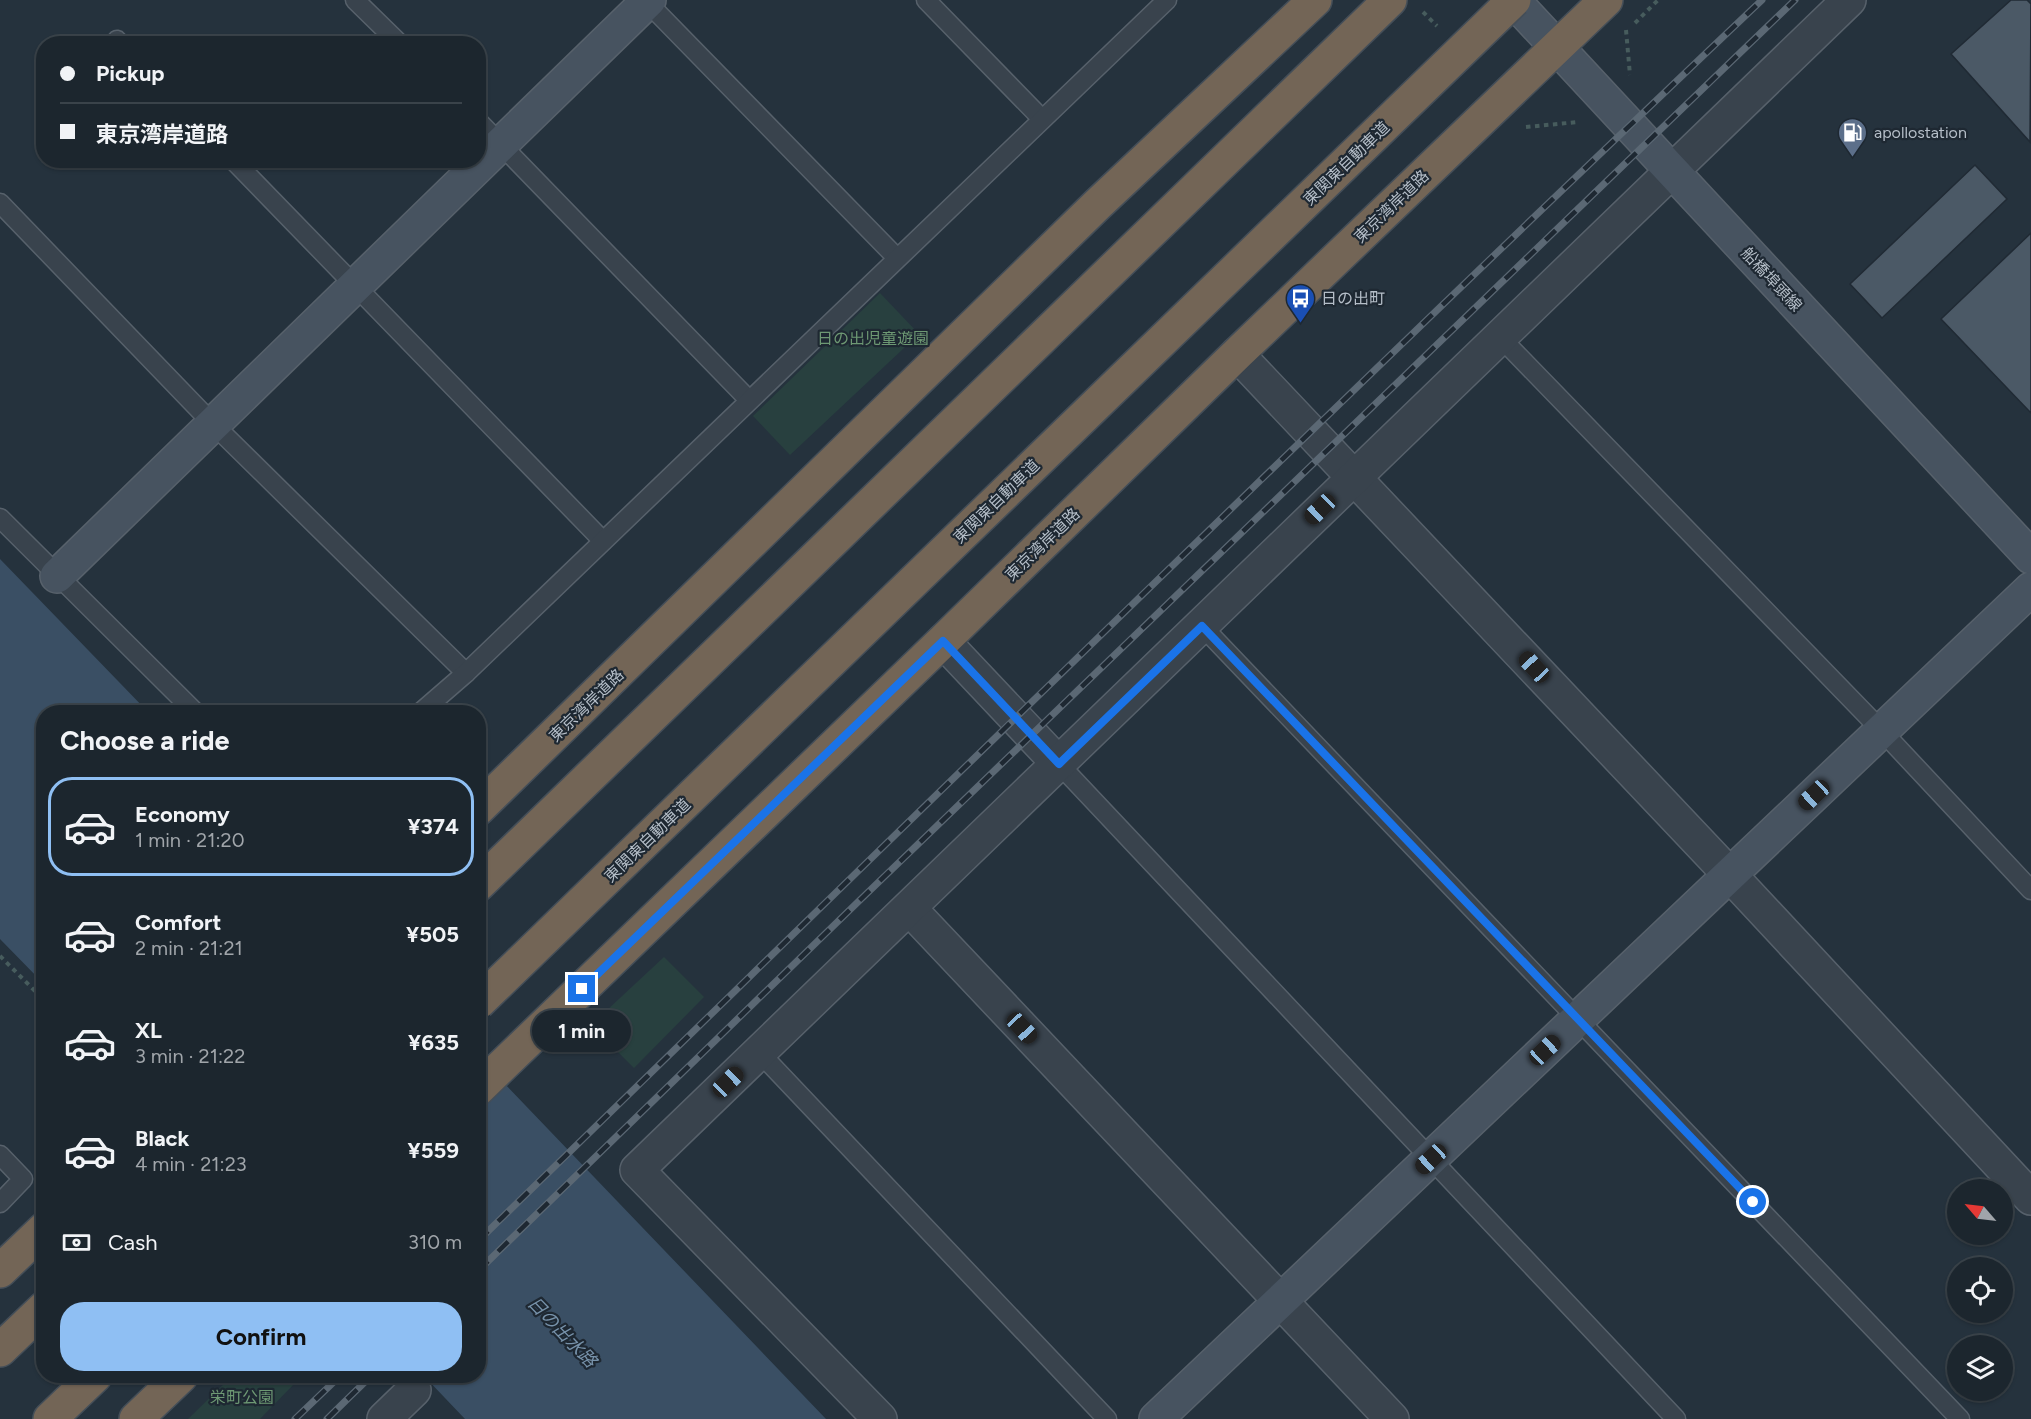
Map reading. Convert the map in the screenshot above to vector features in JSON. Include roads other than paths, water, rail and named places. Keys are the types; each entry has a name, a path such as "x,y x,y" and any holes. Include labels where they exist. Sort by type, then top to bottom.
{"highway":[{"name":"東京湾岸道路","path":"486,801 1098,204 1315,0"},
{"path":"486,877 1390,0"},
{"name":"東関東自動車道","path":"486,995 1514,0"},
{"name":"東京湾岸道路","path":"486,1081 1606,0"},
{"path":"0,1272 36,1237"},
{"path":"0,1350 36,1316"},
{"path":"50,1419 88,1383"},
{"path":"136,1419 174,1383"}],"street":[{"name":"船橋埠頭線","path":"1514,0 1671,172 2031,557"},
{"path":"880,1419 637,1170 1849,0"},
{"path":"490,132 647,1"},
{"path":"57,576 354,286 458,168"},
{"path":"1237,354 1730,874 2031,1198"},
{"path":"1156,1419 2031,589"},
{"path":"943,641 1059,764"},
{"path":"909,908 1392,1419"},
{"path":"384,1419 414,1390"}],"lane":[{"path":"356,0 392,36"},
{"path":"926,0 1042,119"},
{"path":"429,705 466,673 1167,0"},
{"path":"647,1 897,258"},
{"path":"490,132 749,400"},
{"path":"241,168 603,541"},
{"path":"0,202 213,424 466,673"},
{"path":"1500,336 1882,731 2031,890"},
{"path":"0,518 188,705"},
{"path":"1202,626 1960,1419"},
{"path":"1059,764 1676,1419"},
{"path":"759,1052 1107,1419"},
{"path":"0,1155 23,1179 0,1203"}],"water":[{"path":"0,559 141,705 36,705 36,976 0,939"},
{"name":"日の出水路","path":"486,1064 826,1419 465,1419 431,1383 486,1383"}],"railway":[{"path":"486,1233 1278,463 1762,0"},
{"path":"486,1263 1795,0"},
{"path":"295,1419 333,1383"},
{"path":"327,1419 364,1383"}],"place":[{"name":"apollostation","path":"1853,158"},
{"name":"日の出町","path":"1300,324"}],"park label":[{"name":"日の出児童遊園","path":"873,338"},
{"name":"栄町公園","path":"242,1397"}]}
